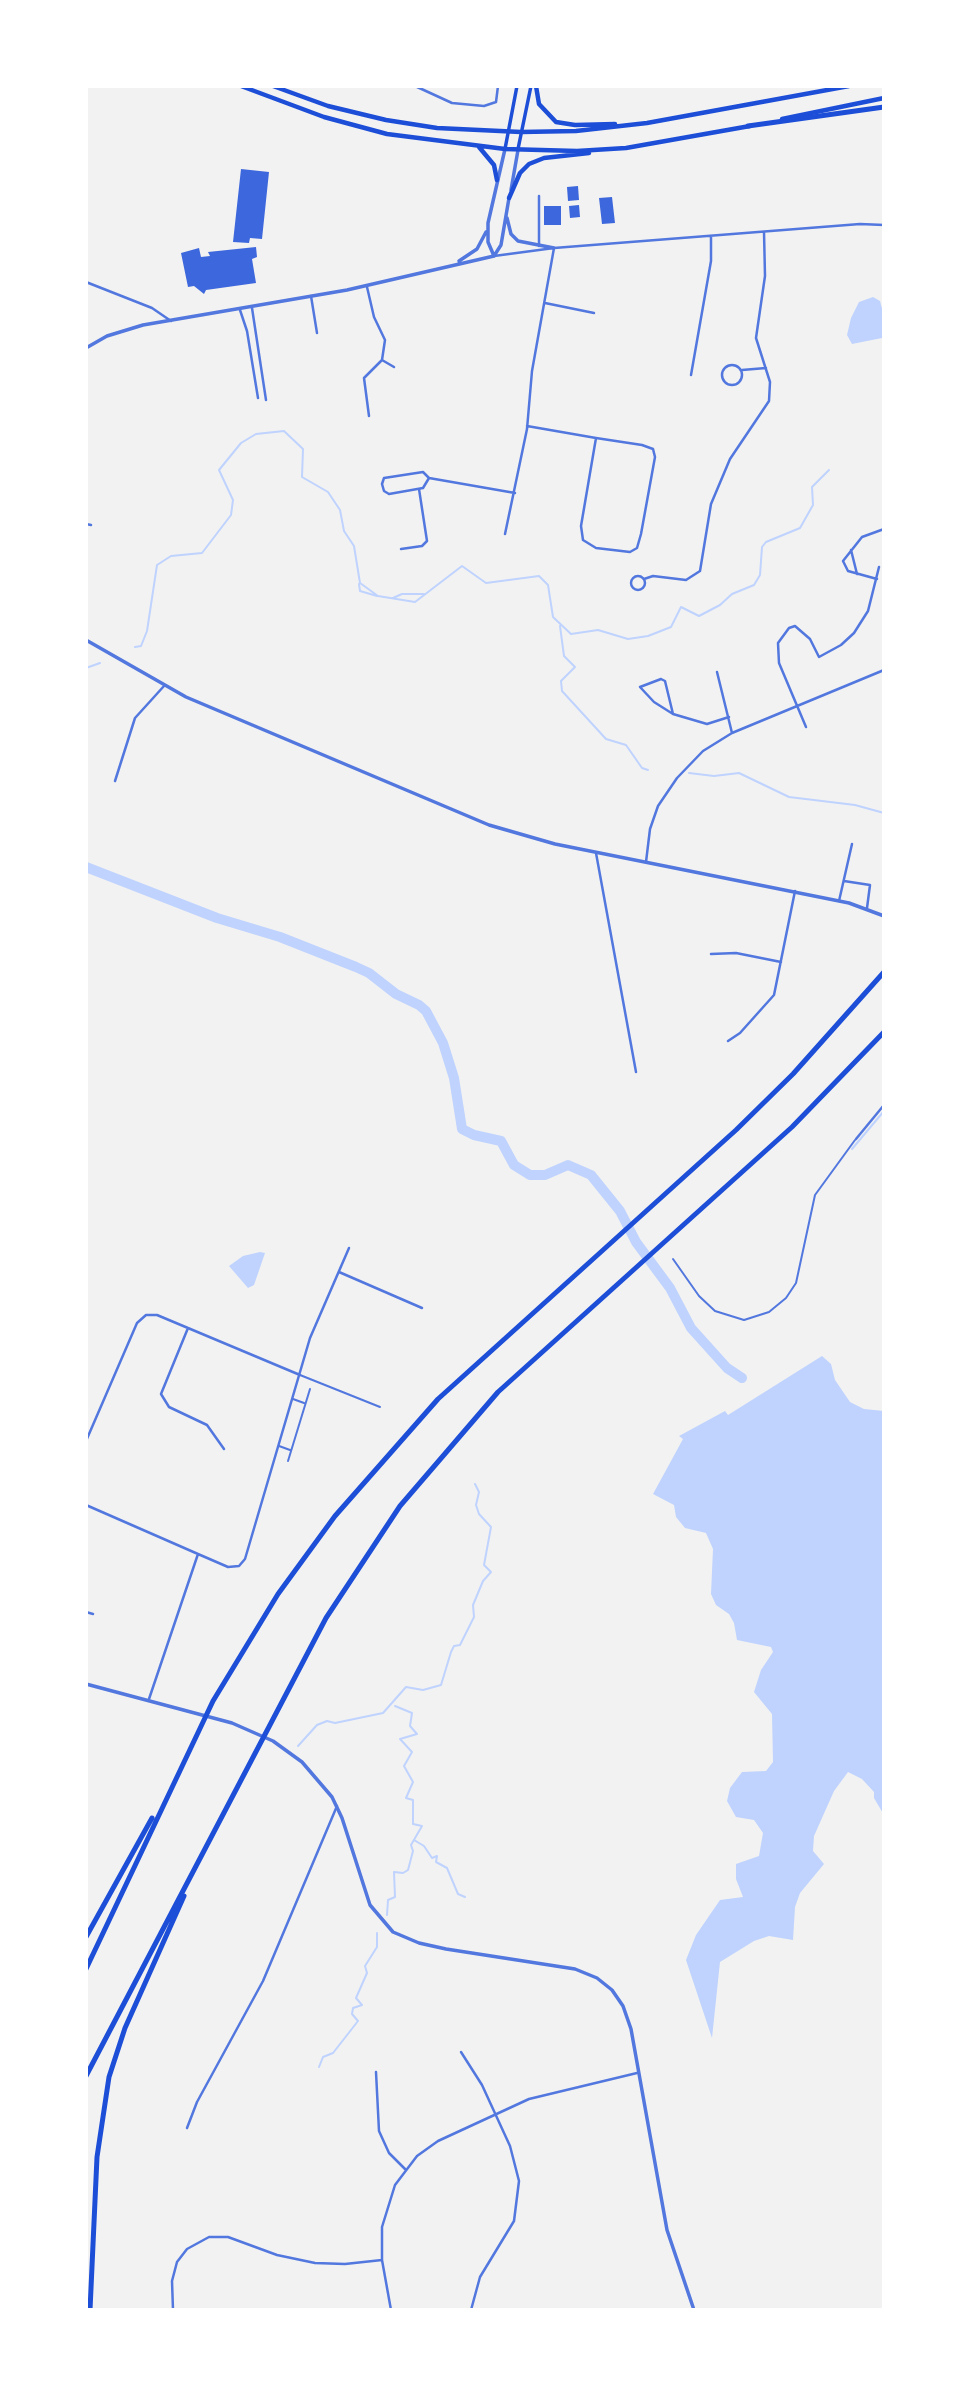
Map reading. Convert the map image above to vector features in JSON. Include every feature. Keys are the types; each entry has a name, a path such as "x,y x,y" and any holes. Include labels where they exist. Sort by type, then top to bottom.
{"highway":[{"path":"748,126 884,107"},
{"path":"86,1969 213,1701 278,1594 366,1478 438,1399 672,1188 793,1074 884,972"},
{"path":"86,2076 326,1618 400,1506 498,1392 792,1127 884,1032"},
{"path":"86,1937 170,1788"},
{"path":"90,2310 97,2157 109,2077 133,2008 208,1843"}],"main road":[{"path":"241,86 387,134 505,149 626,148"},
{"path":"273,86 328,106 386,120 437,128 508,132 576,131 647,123 849,86"},
{"path":"505,149 517,86"},
{"path":"533,86 544,112 556,122 575,125 647,123"},
{"path":"518,149 533,86"},
{"path":"509,198 520,173 537,160 626,148 884,98"},
{"path":"478,146 494,166 498,180"}],"street":[{"path":"415,86 452,103 484,106 496,102 498,86"},
{"path":"457,263 477,249 488,223 505,149"},
{"path":"494,256 501,245 518,149"},
{"path":"539,197 539,248"},
{"path":"506,213 513,238 539,248"},
{"path":"488,223 488,242 494,256"},
{"path":"86,348 130,328 252,308 539,248 860,224 884,225"},
{"path":"644,579 653,576 682,581 700,571 711,504 730,459 769,401 771,388 756,338 766,265 764,232"},
{"path":"691,375 711,261 711,237"},
{"path":"505,534 527,426 532,371 554,248"},
{"path":"86,282 152,308 172,321"},
{"path":"366,284 374,317 385,340 382,360 364,378 369,416"},
{"path":"312,296 317,333"},
{"path":"545,303 594,313"},
{"path":"252,308 266,400"},
{"path":"240,310 247,331 258,398"},
{"path":"382,360 394,367"},
{"path":"737,364 740,370 738,384 734,387 724,383 727,366 737,364"},
{"path":"740,370 766,368"},
{"path":"527,426 647,446 655,453 641,534 636,548 630,552 596,548 583,540 581,526 596,438"},
{"path":"429,478 426,485 419,489 386,494 382,480 422,471 429,478 514,493"},
{"path":"401,549 422,547 427,541 419,489"},
{"path":"86,524 91,526"},
{"path":"877,579 857,574 844,566 851,549 862,537 884,529"},
{"path":"851,549 857,574"},
{"path":"806,727 778,656 777,647 784,634 795,626 810,639 819,657 848,639 861,624 870,607 879,567"},
{"path":"86,639 164,686 489,825 528,838 596,853 839,901 867,908 884,916"},
{"path":"646,862 650,829 663,796 703,751 733,733 884,670"},
{"path":"718,672 733,733"},
{"path":"673,714 665,681 661,679 640,687 654,702 673,714 704,724 729,718"},
{"path":"115,780 135,718 164,686"},
{"path":"839,901 852,844"},
{"path":"596,853 636,1072"},
{"path":"844,881 870,884 867,908"},
{"path":"727,1041 740,1033 770,1000 776,988 795,891"},
{"path":"710,954 727,952 781,962"},
{"path":"856,1139 884,1105"},
{"path":"86,1505 228,1567 242,1563 314,1329 349,1248"},
{"path":"340,1272 422,1308"},
{"path":"86,1441 142,1317 157,1315 300,1375"},
{"path":"188,1328 161,1394 169,1408 207,1425 224,1449"},
{"path":"149,1699 198,1554"},
{"path":"86,1612 93,1614"},
{"path":"86,1684 232,1723 273,1741 314,1773 337,1806 370,1905 393,1932 419,1943 446,1949 575,1969 597,1978 612,1990 623,2006 631,2029 667,2231 694,2310"},
{"path":"187,2128 197,2102 263,1981 337,1806"},
{"path":"461,2052 495,2114 514,2157 519,2195 514,2221 480,2277 471,2310"},
{"path":"376,2072 379,2131 389,2153 404,2169"},
{"path":"391,2310 382,2260 385,2213 404,2169 438,2141 538,2096 639,2072"},
{"path":"173,2310 172,2281 177,2262 192,2244 209,2237 228,2237 277,2255 315,2263 345,2264 382,2260"}],"lane":[{"path":"673,1259 699,1296 715,1311 744,1320 769,1312 786,1298 796,1283 811,1207 819,1189 856,1139"},
{"path":"300,1375 380,1407"},
{"path":"288,1461 310,1390"},
{"path":"292,1399 306,1404"},
{"path":"278,1446 291,1450"}],"water":[{"path":"873,297 880,301 884,316 882,338 852,344 847,335 851,318 859,302"},
{"path":"265,1253 254,1285 248,1288 229,1266 243,1256"},
{"path":"822,1356 831,1364 835,1380 850,1402 864,1409 884,1411 884,1815 874,1798 874,1792 862,1779 848,1772 834,1791 814,1836 813,1851 824,1864 800,1893 795,1907 793,1940 769,1936 754,1941 720,1962 712,2038 686,1960 696,1935 720,1900 743,1897 736,1879 736,1864 759,1856 763,1833 754,1820 736,1817 727,1801 730,1788 742,1772 766,1771 773,1762 772,1714 754,1692 761,1670 773,1652 771,1647 737,1640 734,1623 729,1614 716,1605 711,1594 713,1549 706,1533 685,1528 676,1517 674,1505 653,1494 683,1439 679,1436 725,1411 728,1415"}],"building":[{"path":"241,169 269,172 262,239 250,238 249,243 233,242"},
{"path":"578,186 579,200 568,201 567,187"},
{"path":"612,197 615,223 602,224 599,198"},
{"path":"579,205 580,217 570,218 569,206"},
{"path":"544,206 561,206 561,225 544,225"},
{"path":"256,247 257,257 252,259 256,283 206,290 204,294 194,286 188,287 181,253 199,248 201,257 210,256 208,252"}],"waterway":[{"path":"135,647 141,646 147,631 157,565 171,556 202,553 231,515 233,500 219,470 241,443 256,434 284,431 303,449 302,477 328,492 340,510 344,531 354,546 360,583 378,596 415,602 462,566 486,583 539,576 548,585 553,617 571,634 598,630 628,639 648,636 671,627 681,607 699,616 720,605 732,594 754,585 760,575 762,547 766,542 800,528 813,505 812,487 829,470"},
{"path":"359,584 360,591 377,596"},
{"path":"393,598 402,594 424,594"},
{"path":"560,626 564,656 575,667 561,681 562,691 606,739 626,745 642,768 648,770"},
{"path":"86,668 100,663"},
{"path":"689,773 714,776 739,773 789,797 855,805 884,813"},
{"path":"86,867 217,918 280,937 356,967 369,973 396,994 419,1005 426,1011 443,1043 454,1078 462,1129 474,1135 501,1141 514,1165 530,1175 545,1175 568,1165 591,1175 620,1211 636,1242 670,1288 691,1328 727,1368 742,1378"},
{"path":"852,1149 884,1111"},
{"path":"298,1746 317,1725 327,1721 335,1723 383,1713 406,1687 423,1690 441,1685 451,1652 454,1646 460,1645 474,1617 473,1605 483,1581 491,1572 484,1565 491,1527 479,1514 476,1505 479,1492 475,1484"},
{"path":"387,1915 388,1900 395,1897 394,1872 403,1873 408,1870 413,1851 411,1845 422,1826 413,1824 413,1800 406,1798 413,1782 404,1766 412,1752 400,1739 417,1734 410,1726 412,1713 395,1706"},
{"path":"414,1840 424,1846 432,1858 437,1856 436,1862 447,1868 458,1894 465,1897"},
{"path":"319,2067 323,2057 333,2053 358,2021 352,2014 353,2008 362,2005 356,1998 367,1973 365,1966 377,1947 377,1933"}]}
